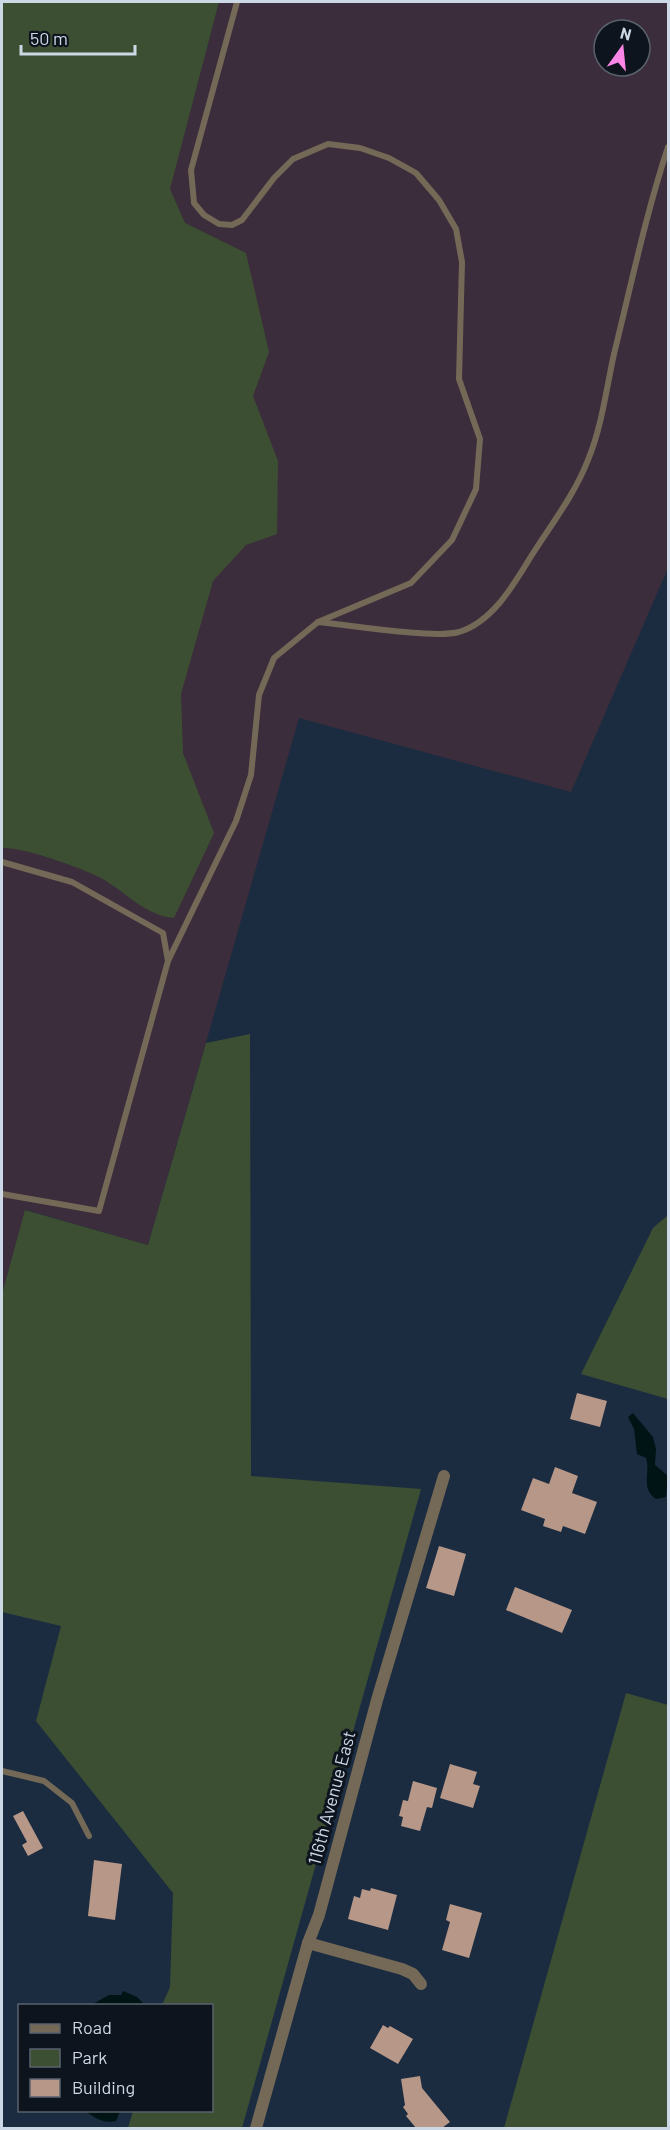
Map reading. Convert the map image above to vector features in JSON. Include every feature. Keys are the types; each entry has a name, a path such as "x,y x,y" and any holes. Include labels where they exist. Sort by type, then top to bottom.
{"street":[{"name":"116th Avenue East","path":"256,2128 308,1943 320,1915 377,1700 444,1476"},
{"path":"308,1943 402,1969 413,1974 421,1984"}],"lane":[{"path":"2,1194 99,1211 168,961 236,821 251,775 259,695 274,658 318,622 411,583 452,540 476,489 480,439 459,379 462,262 456,229 439,200 416,173 390,158 360,148 328,144 293,159 274,178 242,220 232,225 219,224 204,215 194,203 191,170 237,2"},
{"path":"318,622 434,633 457,632 472,626 491,612 513,586 574,492 589,459 602,416 620,333 669,147"},
{"path":"2,862 72,882 163,933 168,961"},
{"path":"2,1771 44,1781 72,1803 89,1836"}],"shaded area":[{"path":"219,2 668,2 668,568 571,792 299,718 148,1245 26,1210 2,1294 2,773 161,219"},
{"path":"633,1413 653,1437 656,1449 655,1465 668,1476 666,1497 656,1499 648,1490 646,1458 637,1454 634,1429 628,1417"},
{"path":"123,1991 137,1997 144,2004 93,2004 109,1995 121,1995"},
{"path":"86,2112 120,2112 116,2121 112,2122"}],"green space":[{"path":"2,2 219,2 170,189 185,223 246,253 269,352 253,396 278,461 277,534 246,545 213,581 181,694 183,753 214,833 174,918 144,908 108,882 77,868 38,854 2,848"},
{"path":"250,1034 251,1476 421,1489 242,2128 128,2128 133,2112 213,2112 213,2004 162,2004 170,1987 173,1893 36,1721 61,1626 2,1612 2,1294 25,1210 148,1245 206,1043"},
{"path":"668,1215 668,1399 581,1374 653,1228"},
{"path":"626,1693 668,1705 668,2128 504,2128"}],"building":[{"path":"577,1393 607,1401 600,1427 570,1419"},
{"path":"555,1467 578,1476 572,1493 597,1502 585,1534 563,1526 561,1532 543,1526 545,1519 521,1510 533,1478 549,1484"},
{"path":"439,1546 466,1554 454,1596 426,1588"},
{"path":"515,1587 572,1610 562,1633 506,1610"},
{"path":"450,1764 477,1772 473,1784 480,1786 473,1808 440,1798"},
{"path":"413,1781 437,1788 432,1808 427,1807 420,1831 401,1826 403,1817 399,1816 403,1800 408,1801"},
{"path":"23,1811 43,1848 28,1856 22,1845 27,1842 13,1816"},
{"path":"94,1860 122,1864 115,1920 88,1916"},
{"path":"371,1888 397,1895 388,1930 348,1919 354,1896 360,1898 362,1889 370,1891"},
{"path":"450,1904 482,1913 469,1958 442,1950 450,1922 446,1920"},
{"path":"383,2025 388,2028 390,2026 413,2039 398,2064 370,2048"},
{"path":"420,2076 422,2088 450,2122 442,2128 416,2128 406,2116 408,2114 403,2107 405,2105 401,2079"}]}
